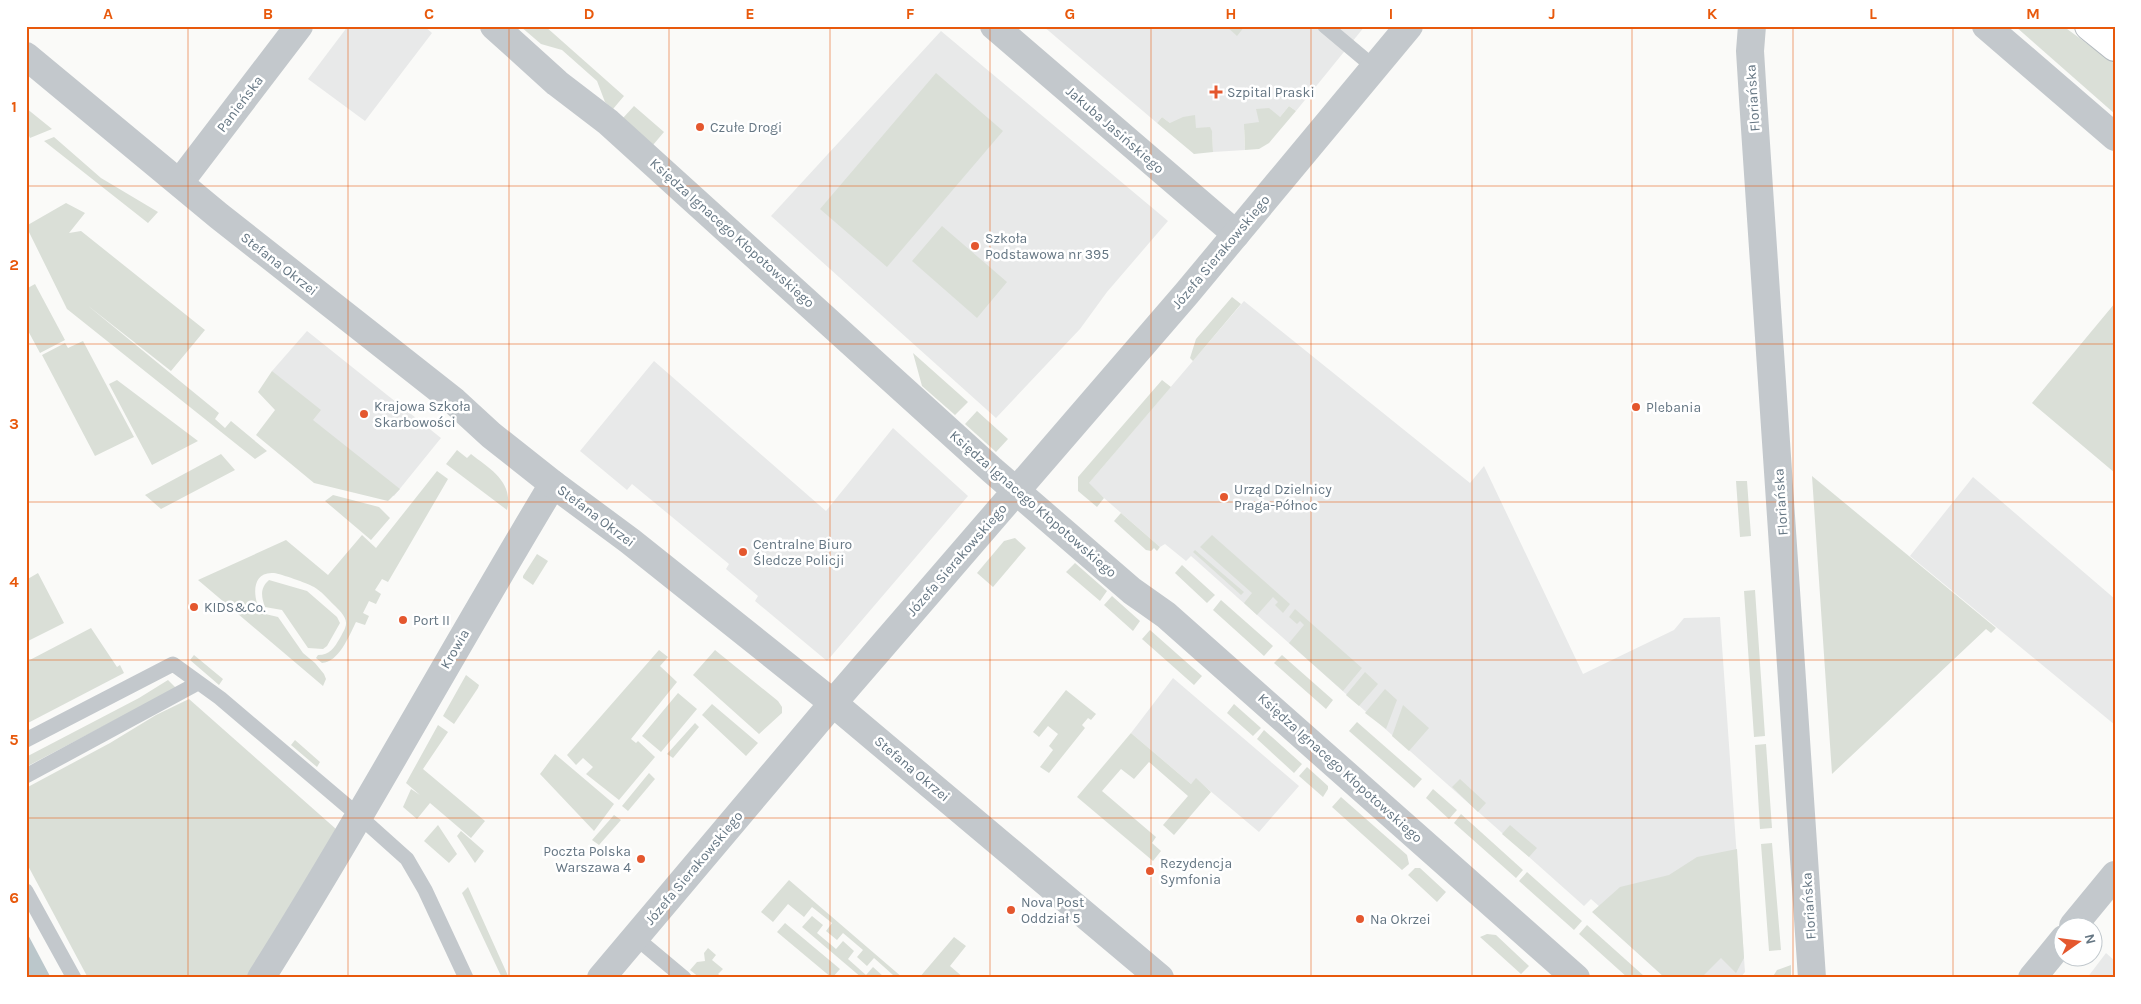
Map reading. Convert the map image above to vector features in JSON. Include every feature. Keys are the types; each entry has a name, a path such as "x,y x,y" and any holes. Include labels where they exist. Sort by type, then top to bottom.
{"street":[{"name":"Panieńska","path":"180,182 299,26"},
{"name":"Księdza Ignacego Kłopotowskiego","path":"494,26 557,82 616,128 1017,491 1132,591 1166,614 1576,978"},
{"name":"Jakuba Jasińskiego","path":"994,26 1236,234"},
{"name":"Józefa Sierakowskiego","path":"601,978 833,703 1236,234 1409,26"},
{"name":"Floriańska","path":"1752,26 1750,34 1751,70 1812,978"},
{"path":"1986,26 2115,137"},
{"name":"Stefana Okrzei","path":"27,57 219,216 454,401 491,434 553,484 630,541 833,703 1160,978"},
{"name":"Krowia","path":"261,978 359,816 553,484"},
{"path":"2082,916 2115,876"},
{"path":"2032,978 2054,951"}],"lane":[{"path":"1325,26 1375,68"},
{"path":"26,740 172,664 220,698 359,816 412,865 466,978"},
{"path":"26,776 198,683"},
{"path":"26,891 74,978"},
{"path":"636,937 684,978"}],"shaded area":[{"path":"348,26 424,26 432,33 365,121 308,79"},
{"path":"520,26 545,26 624,96 613,109 605,102 597,81 562,50 541,44"},
{"name":"Szpital Praski","path":"1043,26 1365,26 1296,111 1289,106 1280,117 1259,119 1259,122 1244,130 1245,150 1213,152 1212,132 1196,128 1178,129 1162,117 1157,123"},
{"path":"1226,26 1245,26 1237,36"},
{"path":"2015,26 2063,26 2115,64 2115,114"},
{"name":"Szkoła Podstawowa nr 395","path":"941,31 1168,221 1107,292 1080,329 996,418 771,216"},
{"path":"936,73 1003,131 887,267 820,209"},
{"path":"634,106 664,132 653,145 623,118"},
{"path":"1289,106 1296,111 1269,143 1259,149 1245,150 1244,124 1259,122 1256,109 1269,108 1280,117"},
{"path":"26,108 52,129 30,138 26,134"},
{"path":"1195,115 1196,128 1210,127 1212,131 1213,152 1194,154 1157,123 1162,117 1170,123 1183,117"},
{"path":"54,137 101,178 158,212 148,223 44,141"},
{"path":"66,203 85,213 69,233 81,231 205,330 171,371 87,305 219,413 215,419 225,428 231,421 267,451 255,459 67,309 26,226"},
{"path":"942,226 1007,282 977,318 912,261"},
{"path":"35,284 65,340 40,353 26,327 26,289"},
{"path":"1232,297 1241,304 1193,361 1190,358 1196,339"},
{"path":"1244,301 1470,483 1484,466 1583,674 1674,630 1684,618 1720,617 1745,972 1740,978 1679,978 1591,899 1584,906 1191,556 1186,561 1165,544 1160,547 1088,484"},
{"path":"2115,303 2115,473 2032,403"},
{"name":"Krajowa Szkoła Skarbowości","path":"307,331 441,438 394,496 308,427 272,371"},
{"path":"83,341 134,437 95,456 42,355 65,343 68,348"},
{"path":"913,353 968,402 955,415 922,386"},
{"path":"654,361 826,511 893,428 968,496 827,661 755,601 758,596 726,569 729,564 632,484 627,490 580,451"},
{"path":"272,371 321,410 313,420 400,489 388,501 314,483 256,435 275,410 258,392"},
{"path":"117,380 198,441 152,465 109,384"},
{"path":"1162,380 1171,387 1089,483 1104,498 1097,507 1078,491 1078,477"},
{"path":"977,411 1008,439 996,452 965,424"},
{"path":"457,450 467,458 471,454 499,477 507,492 507,510 446,464"},
{"path":"221,454 235,470 161,509 145,495"},
{"path":"437,471 448,479 388,582 382,579 375,590 381,594 376,604 369,601 363,613 369,616 365,625 356,622 343,647 328,662 322,663 316,658 318,655 326,654 331,650 344,631 346,621 340,611 317,589 300,581 274,573 261,576 257,581 255,594 261,613 278,617 303,653 324,674 326,679 323,686 198,580 286,540 328,575 362,535 376,548"},
{"path":"1812,476 1996,628 1991,633 1986,629 1832,774"},
{"path":"1973,477 2115,599 2115,725 1910,556"},
{"path":"1736,481 1747,481 1751,536 1740,537"},
{"path":"333,495 379,507 390,518 371,540 325,501"},
{"path":"1121,513 1160,547 1157,551 1154,548 1151,551 1146,550 1114,521"},
{"path":"1212,535 1290,604 1283,613 1275,605 1278,602 1273,597 1257,615 1244,603 1252,593 1200,547"},
{"path":"1015,538 1026,548 993,587 977,573 1004,541"},
{"path":"1195,550 1244,592 1241,595 1193,552"},
{"path":"537,554 548,561 533,585 523,576"},
{"path":"1075,563 1107,591 1100,601 1066,572"},
{"path":"1182,565 1215,595 1207,603 1175,573"},
{"path":"38,573 64,623 26,642 26,580"},
{"path":"269,580 307,591 337,617 340,623 327,646 323,649 308,648 282,610 265,607 262,592"},
{"path":"1755,590 1765,736 1754,737 1744,591"},
{"path":"1112,596 1140,621 1133,631 1104,605"},
{"path":"1221,600 1273,646 1264,656 1213,610"},
{"path":"1295,609 1362,668 1343,691 1289,643 1304,625 1300,621 1297,624 1289,617"},
{"path":"91,628 117,667 120,665 124,673 26,724 26,662"},
{"path":"1150,630 1202,676 1194,685 1142,639"},
{"path":"659,650 668,657 660,666 677,682 631,739 636,743 638,741 655,757 619,800 586,774 593,767 583,758 576,765 567,755"},
{"path":"715,650 778,701 782,707 782,713 759,734 693,675"},
{"path":"194,655 223,679 219,685 190,660"},
{"path":"1282,655 1333,700 1326,709 1274,663"},
{"path":"1365,672 1378,684 1359,706 1346,695"},
{"path":"466,675 479,685 454,724 443,716"},
{"path":"1173,678 1299,786 1259,832 1196,779 1191,784 1131,733"},
{"path":"168,680 176,688 26,767 26,757 139,698"},
{"path":"1385,689 1397,700 1386,729 1365,713"},
{"path":"1066,690 1096,714 1091,720 1088,718 1082,725 1085,728 1049,773 1040,767 1053,750 1049,746 1058,734 1048,726 1039,737 1033,732"},
{"path":"678,693 697,709 661,752 642,736"},
{"path":"189,699 336,829 249,978 88,978 26,862 26,788 110,743 156,715"},
{"path":"712,704 758,743 746,756 702,715"},
{"path":"1234,704 1261,728 1253,736 1227,713"},
{"path":"1403,705 1429,728 1409,751 1392,736"},
{"path":"1357,722 1422,779 1414,788 1349,731"},
{"path":"695,723 699,727 673,758 667,754"},
{"path":"438,725 448,732 423,769 485,821 471,838 430,803 417,819 403,807 411,789 420,795 406,783"},
{"path":"1264,730 1302,764 1294,773 1257,739"},
{"path":"1131,733 1191,784 1196,778 1211,792 1174,835 1163,825 1188,796 1149,762 1134,779 1121,769 1102,791 1156,837 1152,843 1161,851 1153,861 1077,797"},
{"path":"295,740 320,762 317,767 291,745"},
{"path":"1766,744 1772,828 1760,829 1755,745"},
{"path":"555,754 614,804 594,831 540,774"},
{"path":"1307,767 1328,786 1323,797 1299,776"},
{"path":"649,773 655,779 628,811 622,806"},
{"path":"1460,779 1486,803 1478,812 1452,787"},
{"path":"1433,789 1457,810 1449,819 1426,798"},
{"path":"1341,797 1407,855 1409,864 1402,870 1332,807"},
{"path":"1461,814 1523,870 1516,878 1454,823"},
{"path":"614,815 621,820 599,845 592,840"},
{"path":"438,825 457,854 449,863 424,841"},
{"path":"1510,825 1537,848 1529,857 1502,834"},
{"path":"461,831 484,851 475,863 457,836"},
{"path":"1772,843 1781,950 1769,951 1761,844"},
{"path":"1737,849 1744,958 1736,973 1721,958 1701,978 1665,978 1592,912 1620,887 1669,875 1697,857"},
{"path":"1415,868 1420,868 1446,892 1437,902 1408,875"},
{"path":"1527,872 1582,921 1574,930 1519,881"},
{"path":"789,880 903,978 890,978 893,975 874,958 867,966 857,957 863,950 843,933 837,940 826,931 832,923 812,907 804,917 788,904 773,922 761,912"},
{"path":"468,887 509,978 502,978 462,893"},
{"path":"812,916 823,925 817,933 836,949 843,941 854,951 848,959 866,975 873,967 884,977 862,978 802,927"},
{"path":"785,923 840,969 832,978 777,932"},
{"path":"1587,925 1644,976 1642,978 1628,978 1579,934"},
{"path":"26,931 51,978 26,978"},
{"path":"1487,934 1496,935 1529,966 1521,974 1480,937"},
{"path":"954,937 966,946 950,966 964,978 919,978"},
{"path":"708,948 716,955 712,960 723,969 718,974 723,978 700,978 690,970 697,962 705,961 704,953"},
{"path":"2106,953 2115,961 2115,978 2087,978 2096,966 2104,966 2104,956"},
{"path":"1791,965 1791,978 1772,978 1777,970"}],"place":[{"name":"Szpital Praski","path":"1216,92"},
{"name":"Czułe Drogi","path":"700,127"},
{"name":"Szkoła Podstawowa nr 395","path":"975,246"},
{"name":"Plebania","path":"1636,407"},
{"name":"Krajowa Szkoła Skarbowości","path":"364,414"},
{"name":"Urząd Dzielnicy Praga-Północ","path":"1224,497"},
{"name":"Centralne Biuro Śledcze Policji","path":"743,552"},
{"name":"KIDS&Co.","path":"194,607"},
{"name":"Port II","path":"403,620"},
{"name":"Poczta Polska Warszawa 4","path":"641,859"},
{"name":"Rezydencja Symfonia","path":"1150,871"},
{"name":"Nova Post Oddział 5","path":"1011,910"},
{"name":"Na Okrzei","path":"1360,919"}]}
